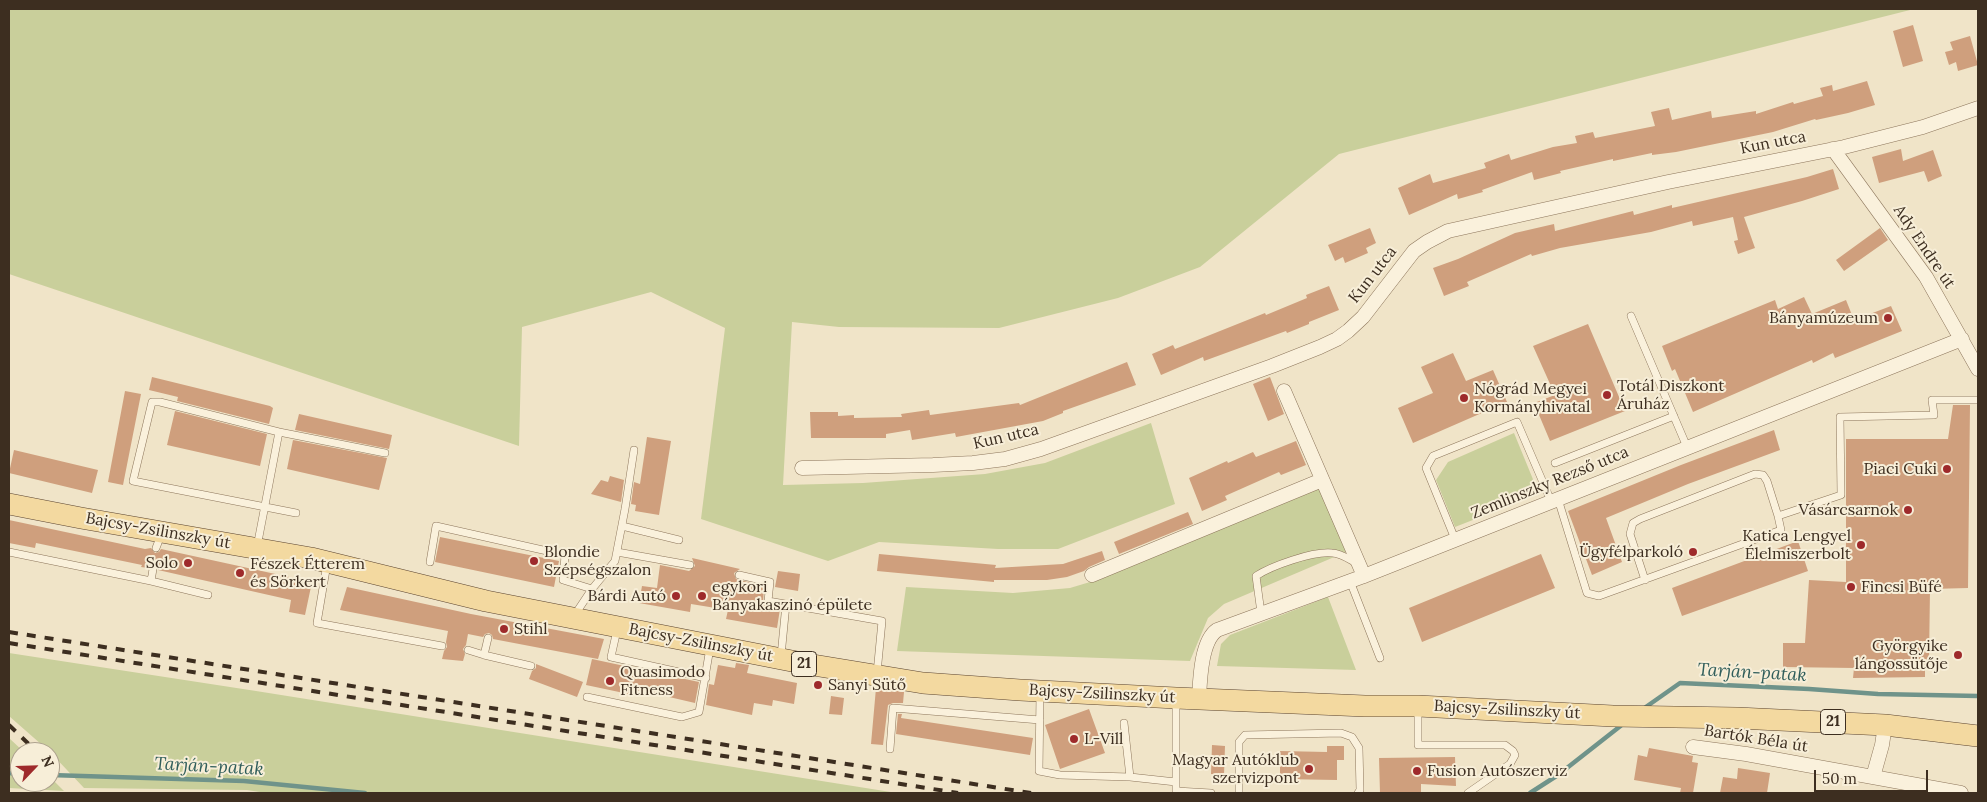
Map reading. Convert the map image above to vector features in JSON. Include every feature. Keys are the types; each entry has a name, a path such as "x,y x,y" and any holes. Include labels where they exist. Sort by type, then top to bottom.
{"main road":[{"name":"Bajcsy-Zsilinszky út","path":"9,504 159,540 257,548 328,562 494,607 573,618 781,659 923,683 1176,698 1885,725"},
{"name":"21","path":"1885,725 1978,736"}],"street":[{"name":"Kun utca","path":"802,468 973,463 1022,454 1272,366 1336,339 1363,316 1414,251 1448,231 1651,186 1833,149 1914,129 1978,108"},
{"name":"Ady Endre út","path":"1833,149 1926,276 1978,369"},
{"name":"Zemlinszky Rezső utca","path":"1200,698 1200,683 1208,640 1212,634 1222,628 1350,581 1362,571 1455,539 1962,338"},
{"path":"1284,392 1362,571"},
{"path":"1092,575 1322,480"},
{"path":"1873,777 1882,745 1885,725"},
{"name":"Bartók Béla út","path":"1693,746 1961,793"}],"lane":[{"path":"1631,316 1687,447"},
{"path":"1778,516 1841,495 1840,417 1934,415 1932,400 1978,400"},
{"path":"296,513 133,481 152,402 160,402 279,432 384,454"},
{"path":"1555,463 1674,416"},
{"path":"1455,539 1426,468 1433,456 1517,422 1555,500 1587,593 1599,596 1645,580 1781,530 1768,481 1763,475 1755,474 1632,523 1630,534 1645,580"},
{"path":"257,548 263,508 279,432"},
{"path":"573,618 592,589 615,561 634,450"},
{"path":"430,562 436,526 565,555 563,580 592,589"},
{"path":"622,526 679,540"},
{"path":"9,552 208,594"},
{"path":"617,552 690,565"},
{"path":"1261,614 1256,576 1266,569 1303,558 1333,553 1362,571"},
{"path":"328,562 317,622 442,646"},
{"path":"151,581 153,569"},
{"path":"739,575 770,582 768,601 882,621 876,676"},
{"path":"1350,581 1380,658"},
{"path":"781,659 786,604"},
{"path":"618,627 611,657 706,678"},
{"path":"484,654 488,638"},
{"path":"587,698 682,717 699,712 710,645"},
{"path":"468,650 531,666"},
{"path":"1040,691 1039,771 1060,775 1130,777 1176,782"},
{"path":"1176,698 1176,792 1211,793"},
{"path":"1418,706 1418,745 1505,745 1513,751 1515,755 1514,760 1510,764 1468,793"},
{"path":"890,749 893,708 1040,720"},
{"path":"1124,722 1130,777"},
{"path":"1238,793 1239,742 1245,735 1341,733 1352,737 1359,748 1360,790 1358,793"}],"green space":[{"path":"9,9 1914,9 1339,154 1200,267 1118,298 999,328 839,327 792,322 783,485 863,483 985,474 1045,463 1151,423 1175,504 1058,549 998,549 879,542 828,561 701,519 725,328 651,292 522,327 519,446 9,274"},
{"path":"1514,433 1539,494 1455,527 1436,480 1448,462"},
{"path":"1318,486 1346,552 1224,604 1208,618 1190,661 897,651 906,587 1013,593 1070,588 1100,579"},
{"path":"1328,597 1356,670 1217,666 1221,644 1230,635"},
{"path":"9,653 897,793 266,793 247,790 84,788 60,763 60,742 39,742 9,716"},
{"path":"9,738 13,742 10,742 9,788"}],"building":[{"path":"1913,25 1923,61 1903,67 1893,31"},
{"path":"1970,36 1978,65 1958,71 1956,62 1949,65 1945,52 1953,50 1950,42"},
{"path":"1867,81 1875,105 1848,113 1815,119 1773,132 1676,152 1652,155 1652,153 1613,161 1613,159 1560,171 1561,173 1534,180 1532,172 1482,190 1483,192 1458,199 1457,194 1409,215 1398,188 1430,174 1433,183 1486,168 1484,163 1509,154 1511,160 1553,147 1577,143 1575,136 1593,132 1595,138 1655,126 1651,112 1669,108 1672,120 1711,111 1712,118 1756,111 1756,114 1793,102 1794,104 1823,96 1820,88 1832,85 1833,91"},
{"path":"1901,149 1903,161 1933,150 1942,176 1928,182 1924,171 1879,183 1872,157"},
{"path":"1833,169 1839,189 1744,217 1755,248 1738,254 1734,241 1738,240 1733,217 1693,226 1692,221 1651,232 1560,248 1532,256 1531,254 1467,282 1469,286 1444,296 1433,268 1458,259 1515,233 1554,224 1555,231 1633,211 1634,215 1672,205 1672,208 1807,177"},
{"path":"1370,228 1376,243 1366,248 1368,253 1345,263 1343,257 1335,261 1328,245"},
{"path":"1880,228 1888,240 1844,271 1836,260"},
{"path":"1329,286 1339,310 1287,333 1286,331 1204,361 1203,357 1161,375 1152,354 1173,345 1175,349 1265,313 1266,315 1307,298 1306,295"},
{"path":"1804,297 1812,314 1846,300 1854,320 1891,306 1902,331 1835,358 1833,353 1813,363 1812,360 1693,412 1675,369 1672,371 1662,346 1775,300 1778,309"},
{"path":"1588,324 1625,411 1550,441 1534,403 1555,395 1533,346"},
{"name":"Nógrád Megyei Kormányhivatal","path":"1453,353 1466,381 1493,370 1507,402 1413,443 1398,408 1433,393 1421,367"},
{"path":"1127,362 1136,385 1063,411 1063,413 1043,421 956,437 955,433 912,440 910,430 886,434 886,438 811,438 810,412 838,412 838,416 854,415 854,418 902,417 901,414 929,410 930,415 1019,403 1020,405"},
{"path":"152,377 270,406 273,408 269,424 177,401 178,397 149,390"},
{"path":"1270,377 1284,414 1268,421 1253,384"},
{"path":"125,391 141,394 123,485 108,482"},
{"name":"Vásárcsarnok","path":"1953,405 1970,405 1968,588 1930,589 1929,661 1925,661 1925,677 1853,678 1854,668 1783,667 1783,643 1805,643 1809,580 1846,582 1846,439 1948,439"},
{"path":"175,411 267,434 260,466 167,445"},
{"path":"299,414 392,435 389,449 295,430"},
{"path":"1774,430 1780,450 1688,484 1606,518 1622,562 1592,575 1568,511"},
{"path":"647,437 671,441 659,515 635,511 636,505 631,504 634,482 640,484"},
{"path":"293,440 387,458 379,490 287,469"},
{"path":"1296,441 1306,465 1281,475 1279,472 1225,496 1227,500 1202,511 1189,478 1253,452 1256,457"},
{"path":"14,450 98,470 92,493 9,473"},
{"path":"610,476 624,480 621,502 591,494 601,480 608,482"},
{"path":"1188,512 1193,524 1119,554 1114,542"},
{"path":"9,520 145,549 151,548 155,553 161,549 312,582 305,615 289,612 291,600 158,570 158,567 154,564 151,564 148,568 141,567 142,565 36,543 35,548 9,543"},
{"path":"440,537 559,561 554,587 435,562"},
{"path":"1798,541 1808,571 1682,616 1672,588"},
{"path":"1102,551 1105,560 1067,577 1047,580 994,580 994,582 877,571 879,554 996,565 995,568 1063,564"},
{"path":"1541,554 1555,588 1422,642 1409,608"},
{"name":"egykori Bányakaszinó épülete","path":"692,558 740,569 734,573 736,579 764,586 763,603 780,609 777,628 726,619 728,610 691,604 690,612 639,603 642,586 657,588 660,565 689,571 695,566"},
{"path":"778,571 800,574 798,591 775,587"},
{"path":"347,587 471,614 604,639 598,659 493,639 489,633 483,637 468,634 466,645 463,649 465,654 463,661 442,659 447,647 448,631 340,610"},
{"path":"592,659 699,682 695,703 639,690 638,696 586,685"},
{"path":"736,663 749,665 747,673 797,683 794,704 773,700 772,706 754,703 752,715 706,705 709,684 714,685 718,665 735,668"},
{"path":"536,664 583,682 577,697 529,679 532,671 536,668"},
{"path":"876,688 904,692 903,703 888,705 883,745 871,744"},
{"path":"831,696 844,698 842,715 829,714"},
{"name":"L-Vill","path":"1089,709 1105,753 1060,769 1045,725"},
{"path":"898,714 902,714 901,718 1033,738 1030,755 896,734"},
{"path":"1212,745 1225,746 1224,775 1211,774"},
{"name":"Magyar Autóklub szervizpont","path":"1327,746 1344,746 1344,760 1337,760 1337,780 1280,779 1280,751 1327,752"},
{"path":"1649,748 1693,756 1692,762 1698,763 1693,793 1680,793 1681,788 1634,780 1638,755 1647,757"},
{"name":"Fusion Autószerviz","path":"1455,757 1456,786 1421,784 1421,793 1380,793 1379,758"},
{"path":"1738,768 1770,773 1767,793 1720,793 1723,777 1737,779"}],"waterway":[{"name":"Tarján-patak","path":"1643,709 1680,683 1878,694 1978,696"},
{"name":"Tarján-patak","path":"1530,793 1558,775 1623,724"},
{"name":"Tarján-patak","path":"60,775 244,781 365,793"}],"railway":[{"path":"9,632 1031,793"},
{"path":"9,643 958,793"},
{"path":"9,725 27,742"}],"place":[{"name":"Bányamúzeum","path":"1888,318"},
{"name":"Totál Diszkont Áruház","path":"1607,395"},
{"name":"Nógrád Megyei Kormányhivatal","path":"1464,398"},
{"name":"Piaci Cuki","path":"1947,469"},
{"name":"Vásárcsarnok","path":"1908,510"},
{"name":"Katica Lengyel Élelmiszerbolt","path":"1861,545"},
{"name":"Ügyfélparkoló","path":"1693,552"},
{"name":"Blondie Szépségszalon","path":"534,561"},
{"name":"Solo","path":"188,563"},
{"name":"Fészek Étterem és Sörkert","path":"240,573"},
{"name":"Fincsi Büfé","path":"1851,587"},
{"name":"Bárdi Autó","path":"676,596"},
{"name":"egykori Bányakaszinó épülete","path":"702,596"},
{"name":"Stihl","path":"504,629"},
{"name":"Györgyike lángossütője","path":"1958,655"},
{"name":"Quasimodo Fitness","path":"610,681"},
{"name":"Sanyi Sütő","path":"818,685"},
{"name":"L-Vill","path":"1074,739"},
{"name":"Magyar Autóklub szervizpont","path":"1309,769"},
{"name":"Fusion Autószerviz","path":"1417,771"}]}
